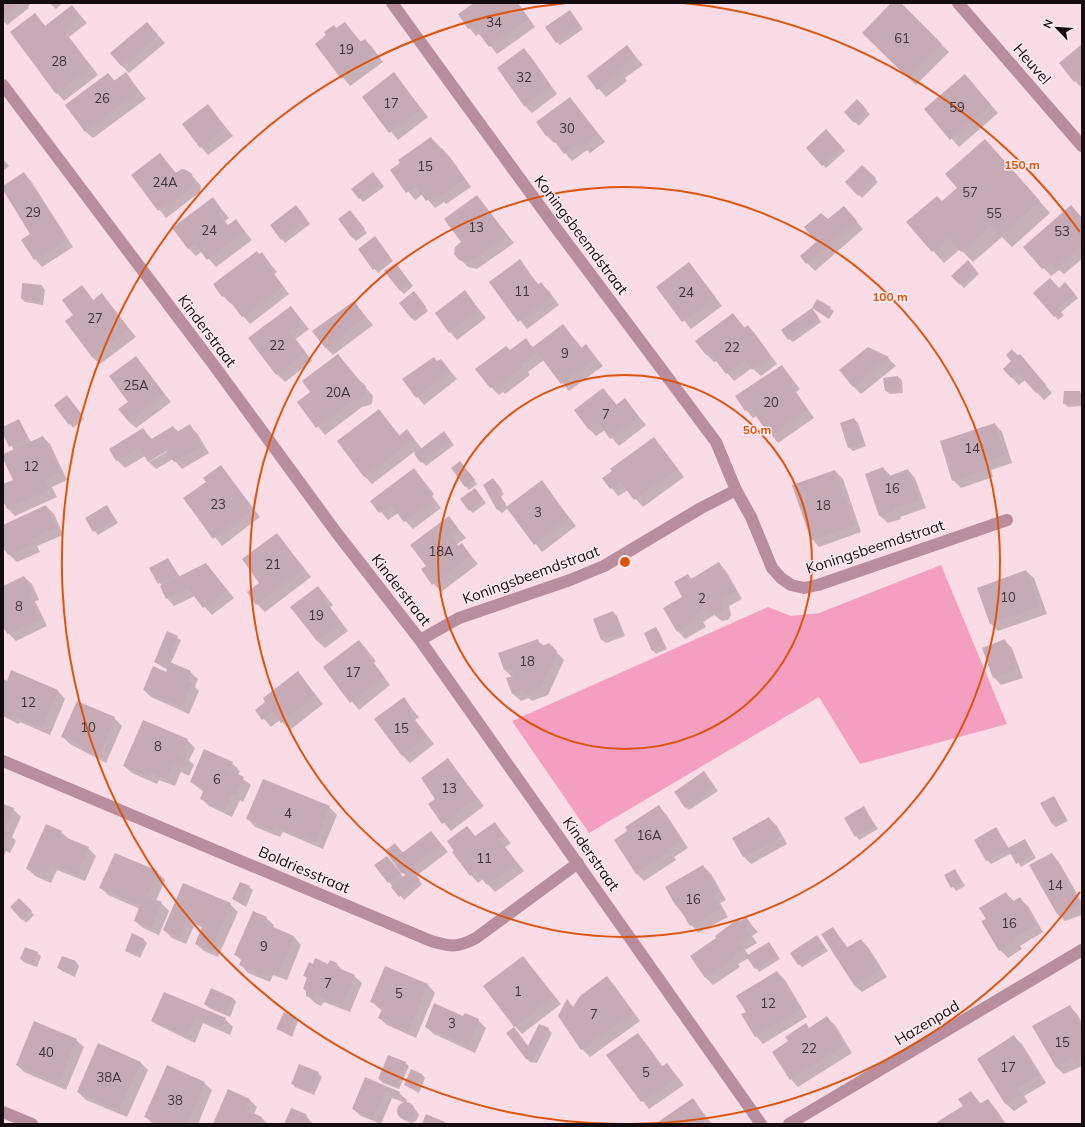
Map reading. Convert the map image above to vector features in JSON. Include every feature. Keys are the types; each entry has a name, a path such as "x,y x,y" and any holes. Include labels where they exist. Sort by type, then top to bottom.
{"street":[{"name":"Koningsbeemdstraat","path":"392,3 553,224 716,442 736,490 751,517 772,568 781,578 791,585 804,588 818,585 1007,520"},
{"name":"Heuvel","path":"958,3 1082,146"},
{"name":"Kinderstraat","path":"3,85 213,364 336,532 420,640 761,1124"},
{"name":"Koningsbeemdstraat","path":"420,640 459,618 570,580 604,566 701,508 736,490"},
{"name":"Boldriesstraat","path":"3,761 431,941 450,947 462,945 476,938 578,863"},
{"name":"Hazenpad","path":"788,1124 1082,950"},
{"path":"3,1112 32,1124"}],"shaded area":[{"path":"941,565 1007,724 860,764 819,697 589,833 512,721 768,607 791,616 819,613"}],"building":[{"path":"3,3 19,3 3,15"},
{"path":"474,3 517,3 529,19 489,47 473,26 468,29 458,14"},
{"path":"891,3 901,3 942,44 908,78 862,33"},
{"path":"72,5 80,15 62,29 91,67 56,94 10,32 35,13 45,26"},
{"path":"570,10 580,25 556,43 545,27"},
{"path":"147,22 158,35 121,66 110,53"},
{"path":"345,22 360,42 365,39 376,54 341,79 315,44 326,35 324,32 334,25 336,28"},
{"path":"1082,44 1082,75 1074,82 1059,63"},
{"path":"627,45 636,57 618,70 620,73 597,90 587,76"},
{"path":"524,48 551,86 524,106 497,68"},
{"path":"126,72 139,91 85,132 65,105 108,73 114,81"},
{"path":"394,72 421,109 389,133 362,97"},
{"path":"965,74 991,105 950,140 924,109"},
{"path":"570,97 598,134 582,146 579,142 564,154 549,134 546,136 536,122"},
{"path":"857,99 867,110 854,123 844,112"},
{"path":"208,104 226,128 200,148 182,124"},
{"path":"826,129 842,147 822,166 806,148"},
{"path":"431,137 440,150 442,148 464,179 438,197 436,195 426,201 416,186 406,193 390,170 400,163 398,160"},
{"path":"985,139 1040,201 1000,236 990,226 961,252 949,237 932,252 906,222 937,196 942,201 957,188 945,174"},
{"path":"160,153 175,173 182,169 186,170 192,174 193,181 191,187 158,211 131,175"},
{"path":"862,165 876,178 858,196 845,182"},
{"path":"24,172 66,239 34,260 21,240 30,234 3,190 3,186"},
{"path":"373,172 381,183 359,199 351,189"},
{"path":"477,195 507,235 474,260 473,258 469,262 465,262 459,260 454,254 455,247 461,242 444,219"},
{"path":"213,197 222,210 218,213 227,226 236,219 245,232 207,260 195,244 188,249 172,228"},
{"path":"296,205 307,220 281,240 270,225"},
{"path":"1071,205 1082,218 1082,245 1056,268 1051,262 1042,269 1023,247"},
{"path":"844,206 857,221 806,264 800,256 816,242 804,227 821,213 828,219"},
{"path":"350,210 365,229 352,238 338,219"},
{"path":"375,236 390,257 373,270 358,249"},
{"path":"257,251 259,254 262,252 270,264 268,266 283,286 242,317 225,295 222,297 213,284"},
{"path":"520,259 538,285 541,282 552,297 518,322 489,282"},
{"path":"968,260 976,270 960,285 951,276"},
{"path":"689,262 716,298 682,322 656,287"},
{"path":"396,263 410,283 400,291 384,271"},
{"path":"1050,278 1059,288 1065,282 1075,294 1058,308 1061,311 1054,317 1033,293"},
{"path":"22,283 42,285 40,302 21,299"},
{"path":"82,285 93,300 102,293 129,329 92,357 65,321 73,315 62,300"},
{"path":"465,290 479,310 449,333 435,313"},
{"path":"414,291 426,307 411,318 399,303"},
{"path":"817,299 831,307 825,316 812,308"},
{"path":"354,301 366,317 325,348 312,331"},
{"path":"291,306 302,321 289,331 305,353 276,375 248,338"},
{"path":"812,308 819,318 788,340 781,330"},
{"path":"733,313 744,328 748,325 771,356 752,370 745,360 726,374 710,353 706,355 695,341"},
{"path":"563,324 581,348 586,344 596,358 561,384 533,347"},
{"path":"526,338 536,353 521,364 523,367 496,387 495,385 490,388 475,369 506,346 510,350"},
{"path":"868,347 889,357 853,387 839,370"},
{"path":"1012,349 1017,356 1020,354 1046,385 1036,393 1017,372 1011,378 1003,369 1011,361 1006,355"},
{"path":"338,354 358,380 366,387 365,395 358,400 354,400 316,428 297,402 310,392 302,381"},
{"path":"136,356 164,394 128,421 118,409 128,402 109,376"},
{"path":"434,357 437,361 441,359 450,371 416,398 402,379"},
{"path":"782,365 793,381 790,383 807,410 770,436 750,408 745,411 735,396"},
{"path":"898,376 900,389 885,391 883,378"},
{"path":"603,388 616,405 625,398 639,417 610,439 598,422 588,429 574,410"},
{"path":"1064,391 1080,391 1080,403 1063,404"},
{"path":"67,395 82,415 69,425 54,405"},
{"path":"379,409 399,436 407,429 414,439 364,477 337,441"},
{"path":"854,418 863,442 848,448 840,423"},
{"path":"19,419 28,438 9,447 3,434 3,427"},
{"path":"995,423 1005,455 984,462 986,470 952,481 940,441"},
{"path":"190,424 202,446 174,462 167,451 148,462 139,447 116,461 109,449 143,428 150,440 173,426 177,432"},
{"path":"444,431 451,441 421,463 414,454"},
{"path":"43,436 60,472 45,479 50,489 7,509 3,501 3,484 13,480 3,459 3,454"},
{"path":"654,437 678,469 634,500 621,482 610,489 602,478 612,471 610,469"},
{"path":"460,461 475,480 465,487 451,468"},
{"path":"221,465 253,509 213,539 183,498 206,482 203,478"},
{"path":"883,467 887,477 908,469 919,500 893,509 894,511 879,516 865,474"},
{"path":"414,468 427,486 425,488 434,500 404,522 391,505 379,513 370,501"},
{"path":"835,470 854,525 811,540 792,485"},
{"path":"493,478 502,490 498,493 506,504 497,510 483,485"},
{"path":"542,480 569,518 534,545 506,507"},
{"path":"475,488 483,499 469,511 460,499"},
{"path":"46,505 56,527 31,539 33,544 8,555 3,547 3,525"},
{"path":"107,505 115,519 93,532 85,518"},
{"path":"449,516 459,530 451,536 458,546 462,543 471,556 432,585 421,569 426,566 410,545"},
{"path":"277,533 304,569 256,605 247,592 259,583 242,559"},
{"path":"168,558 177,574 158,584 149,568"},
{"path":"719,562 735,591 722,599 723,607 720,613 713,614 706,608 696,614 699,619 677,632 663,608 682,597 674,582 688,574 691,579"},
{"path":"206,563 227,590 203,608 188,588 166,599 160,586"},
{"path":"1026,570 1040,606 990,624 977,588"},
{"path":"24,576 32,592 28,594 40,619 7,634 3,624 3,586"},
{"path":"318,586 326,597 323,599 341,623 317,641 290,607"},
{"path":"613,611 622,632 601,640 593,619"},
{"path":"656,627 664,645 652,651 644,633"},
{"path":"167,631 178,636 165,667 154,662"},
{"path":"538,639 540,647 549,643 557,651 541,688 524,694 522,690 512,694 506,678 514,676 511,668 504,670 498,653"},
{"path":"1005,639 1016,670 993,678 982,648"},
{"path":"359,640 369,653 367,655 384,677 350,703 323,667"},
{"path":"170,662 191,671 187,681 192,683 181,707 143,690 153,666 166,672"},
{"path":"11,670 58,690 42,728 12,715 11,718 3,714 3,679 7,681"},
{"path":"298,671 316,696 281,723 273,712 262,720 255,710 265,702 263,698"},
{"path":"404,697 412,709 408,711 427,736 402,756 374,719"},
{"path":"77,701 115,717 98,756 82,749 83,746 61,737"},
{"path":"143,720 188,739 181,754 187,756 181,769 173,765 167,779 151,773 149,777 123,766"},
{"path":"204,749 233,762 229,770 244,777 236,795 232,793 225,810 200,799 204,789 190,782"},
{"path":"448,758 477,798 442,824 428,804 435,799 421,778"},
{"path":"704,771 715,787 685,808 674,792"},
{"path":"263,779 330,806 315,842 275,826 273,830 246,819"},
{"path":"1054,796 1065,817 1052,824 1040,803"},
{"path":"3,804 14,808 4,830 9,832 3,845"},
{"path":"659,805 681,840 667,849 669,852 636,874 614,840 627,831 625,827"},
{"path":"864,806 875,826 855,837 844,818"},
{"path":"769,817 780,836 743,857 732,838"},
{"path":"495,822 504,835 499,839 517,863 487,885 476,871 470,876 452,852 454,851 447,841 467,826 475,836"},
{"path":"46,824 62,831 60,835 89,847 77,875 50,863 44,876 26,869"},
{"path":"996,827 1009,849 986,861 974,840"},
{"path":"431,831 441,844 402,874 385,851 395,843 402,853"},
{"path":"1025,839 1033,854 1016,864 1008,848"},
{"path":"115,853 158,871 147,896 162,902 151,928 134,921 140,905 99,888"},
{"path":"1052,853 1080,904 1057,914 1029,865"},
{"path":"387,856 401,873 388,883 374,865"},
{"path":"703,865 719,892 713,895 721,909 690,926 665,887"},
{"path":"955,869 962,882 951,888 944,875"},
{"path":"411,870 420,880 399,897 391,887"},
{"path":"240,882 250,886 242,904 232,899"},
{"path":"183,883 231,903 211,950 195,944 203,924 187,917 179,937 163,930"},
{"path":"1006,892 1012,902 1020,897 1036,925 1013,938 1015,941 999,951 981,921 986,919 979,908"},
{"path":"19,898 32,911 22,920 10,907"},
{"path":"253,911 267,917 264,923 294,936 279,973 265,968 262,975 239,965 242,958 234,955"},
{"path":"746,917 751,924 745,928 750,935 739,942 743,949 732,956 733,959 705,978 690,956 716,938 715,936 739,918 741,921"},
{"path":"833,927 846,948 861,939 880,969 854,985 821,934"},
{"path":"132,933 144,939 136,956 125,951"},
{"path":"817,935 825,947 798,965 790,953"},
{"path":"769,942 777,955 755,969 746,956"},
{"path":"25,947 38,952 33,964 20,959"},
{"path":"62,956 76,961 71,974 57,968"},
{"path":"523,956 554,996 514,1027 483,986"},
{"path":"315,958 328,964 330,960 337,963 336,967 355,975 342,1005 316,995 313,999 306,996 306,990 303,989 307,977 303,976 309,962 313,964"},
{"path":"385,966 428,984 408,1031 378,1018 383,1007 370,1002"},
{"path":"777,971 800,1009 755,1037 741,1014 746,1012 736,996"},
{"path":"607,976 633,1013 581,1050 558,1016 567,999 573,1007 580,996"},
{"path":"211,988 233,998 226,1014 204,1004"},
{"path":"164,992 226,1018 222,1028 195,1016 187,1036 151,1021"},
{"path":"434,1003 463,1016 465,1013 479,1019 468,1046 425,1027"},
{"path":"1070,1005 1082,1027 1082,1057 1076,1061 1074,1057 1056,1067 1032,1026"},
{"path":"284,1012 295,1017 288,1034 276,1029"},
{"path":"827,1016 845,1045 790,1080 772,1052 788,1041 785,1037 806,1023 809,1028"},
{"path":"34,1021 77,1039 58,1083 16,1065"},
{"path":"539,1024 549,1028 533,1060 526,1059 506,1033 514,1027 528,1046"},
{"path":"638,1033 661,1067 667,1063 677,1077 641,1102 606,1055"},
{"path":"1014,1035 1039,1075 1017,1088 1021,1095 1005,1104 977,1059"},
{"path":"98,1043 141,1062 119,1110 77,1092"},
{"path":"388,1055 406,1062 396,1086 378,1079"},
{"path":"299,1064 319,1072 310,1092 291,1084"},
{"path":"167,1065 205,1082 187,1124 160,1124 144,1117"},
{"path":"411,1069 422,1074 415,1090 404,1085"},
{"path":"365,1077 400,1092 398,1096 385,1091 373,1118 352,1109"},
{"path":"228,1089 250,1099 246,1110 262,1117 259,1124 213,1124"},
{"path":"971,1091 979,1104 988,1099 1004,1124 938,1124 937,1122 963,1106 958,1099"},
{"path":"693,1098 707,1119 701,1124 660,1124 658,1122"},
{"path":"406,1102 412,1105 415,1111 412,1117 406,1120 400,1117 397,1111 400,1105"},
{"path":"291,1108 306,1114 309,1124 284,1124"},
{"path":"426,1114 445,1122 444,1124 422,1124"}]}
